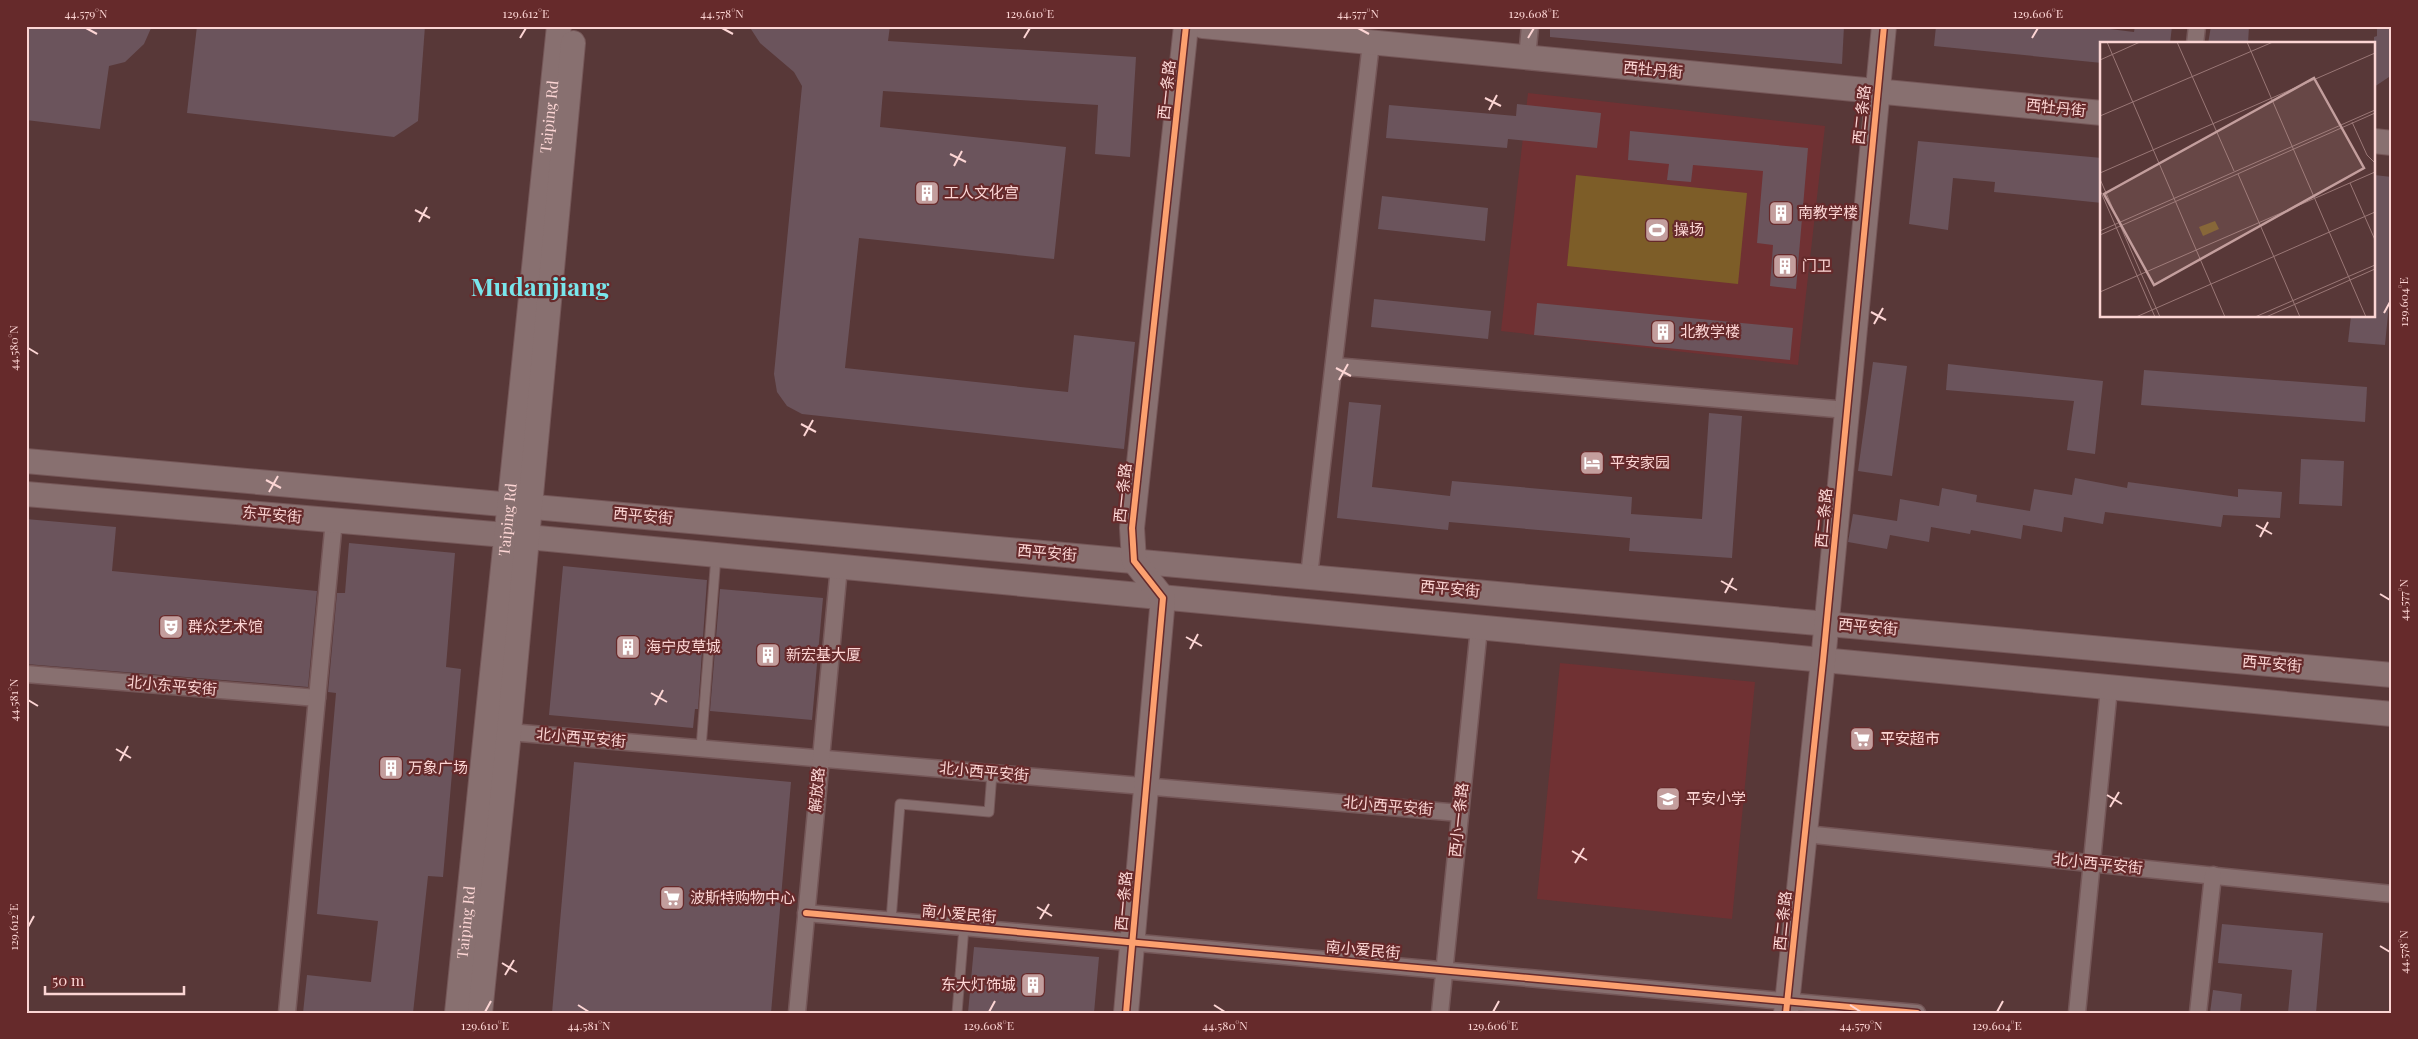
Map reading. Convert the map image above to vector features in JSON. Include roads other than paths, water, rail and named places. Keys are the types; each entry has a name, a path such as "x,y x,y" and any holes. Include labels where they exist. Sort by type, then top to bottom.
{"main road":[{"name":"Taiping Rd","path":"480,1013 509,732 519,505 559,26"},
{"name":"Taiping Rd","path":"519,505 575,26"},
{"name":"西一条路","path":"1134,561 1132,528 1186,26"},
{"name":"西牡丹街","path":"1204,26 2100,113"},
{"name":"西二条路","path":"1787,1007 1823,661 1884,26"},
{"path":"2376,141 2392,143"},
{"path":"26,461 519,505"},
{"name":"东平安街","path":"26,494 517,536"},
{"name":"西平安街","path":"519,505 2392,675"},
{"name":"Taiping Rd","path":"458,1013 517,536"},
{"path":"517,536 2392,714"},
{"path":"1134,561 1164,598"},
{"name":"西一条路","path":"1126,1013 1164,598"}],"street":[{"path":"1527,58 1530,26"},
{"path":"2195,42 2197,26"},
{"path":"1309,576 1371,42"},
{"path":"1334,366 1846,410"},
{"path":"287,1013 334,520"},
{"name":"解放路","path":"797,1013 839,567"},
{"name":"西小一条路","path":"1440,1013 1479,628"},
{"name":"北小东平安街","path":"26,674 317,698"},
{"path":"2077,1013 2109,688"},
{"name":"北小西平安街","path":"509,732 1460,812"},
{"name":"北小西平安街","path":"1805,834 2392,894"},
{"path":"2198,1013 2213,875"},
{"name":"南小爱民街","path":"806,913 1444,970 1787,1007 1917,1013"}],"lane":[{"path":"700,748 716,555"},
{"path":"891,920 900,804 989,812 992,773"},
{"path":"957,1013 964,927"}],"place":[{"name":"工人文化宫","path":"927,193"},
{"name":"南教学楼","path":"1781,213"},
{"name":"操场","path":"1657,230"},
{"name":"门卫","path":"1785,266"},
{"name":"北教学楼","path":"1663,332"},
{"name":"平安家园","path":"1592,463"},
{"name":"群众艺术馆","path":"171,627"},
{"name":"海宁皮草城","path":"628,647"},
{"name":"新宏基大厦","path":"768,655"},
{"name":"平安超市","path":"1862,739"},
{"name":"万象广场","path":"391,768"},
{"name":"平安小学","path":"1668,799"},
{"name":"波斯特购物中心","path":"672,898"},
{"name":"东大灯饰城","path":"1033,985"}],"district":[{"name":"Mudanjiang","path":"540,287"}]}
